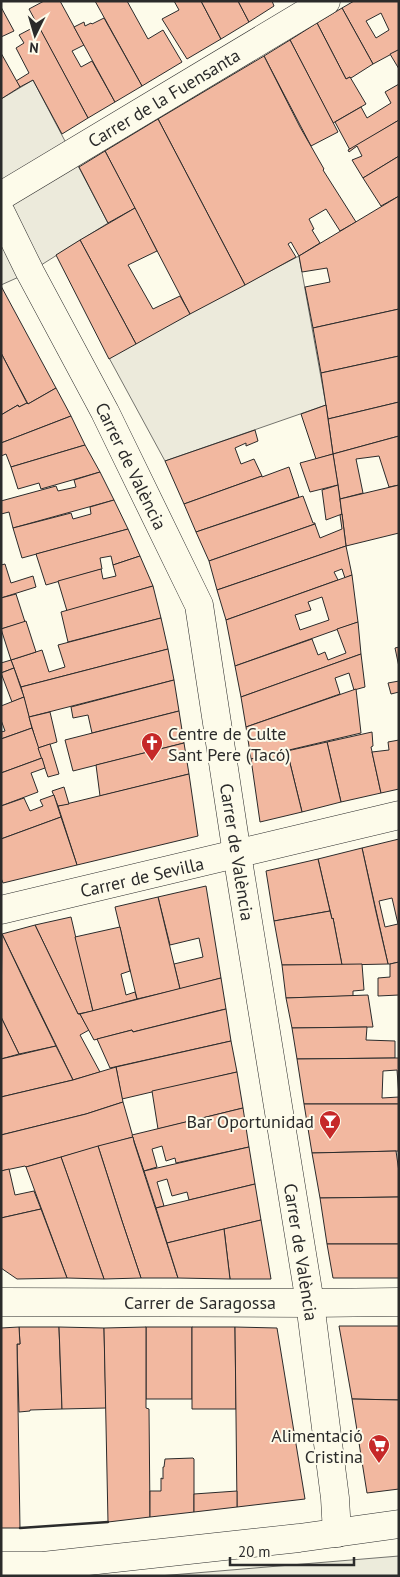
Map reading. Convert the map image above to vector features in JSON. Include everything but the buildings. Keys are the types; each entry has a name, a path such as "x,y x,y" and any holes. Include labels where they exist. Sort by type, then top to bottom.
{"street":[{"name":"Carrer de la Fuensanta","path":"1,196 326,1"},
{"name":"Carrer de València","path":"1,213 30,272 105,412 200,605 237,854 310,1303 335,1498 337,1533"},
{"name":"Carrer de Sevilla","path":"1,910 399,815"},
{"name":"Carrer de Saragossa","path":"1,1302 399,1302"},
{"path":"1,1566 43,1566 337,1533 399,1524"}],"shaded area":[{"path":"33,80 108,223 30,272 1,285 1,99"},
{"path":"299,256 326,405 165,461 108,356"},
{"path":"399,1556 399,1576 159,1576"}],"wall":[{"path":"20,1528 108,1522"}],"place":[{"name":"Centre de Culte Sant Pere (Tacó)","path":"152,762"},
{"name":"Bar Oportunidad","path":"330,1140"},
{"name":"Alimentació Cristina","path":"379,1464"}]}
